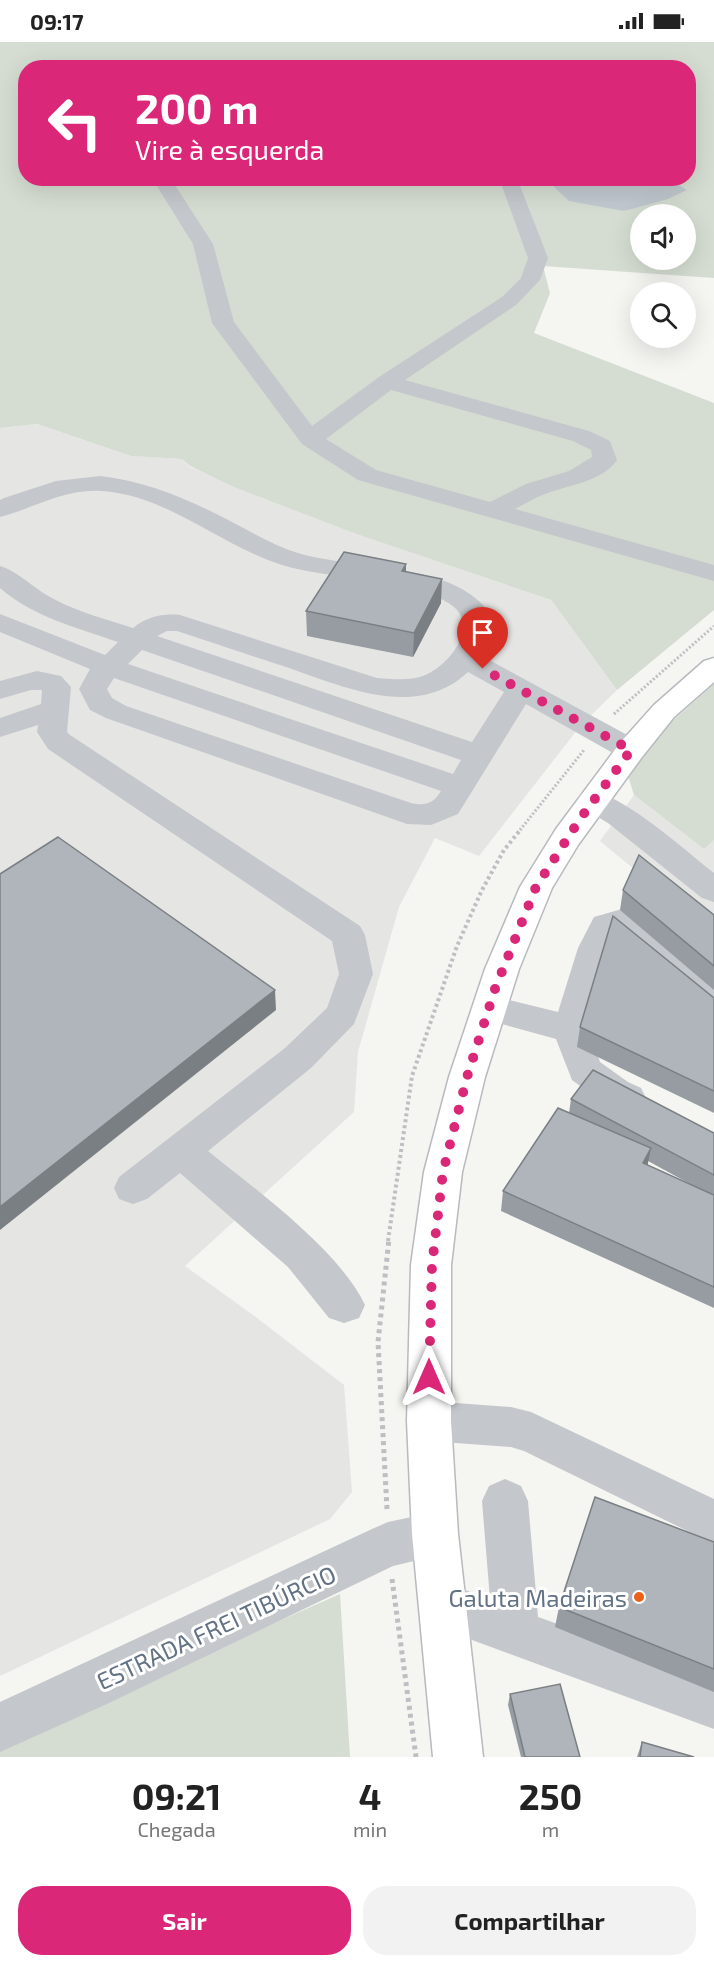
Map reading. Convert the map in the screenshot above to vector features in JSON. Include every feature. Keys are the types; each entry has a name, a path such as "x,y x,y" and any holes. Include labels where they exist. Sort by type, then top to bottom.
{"main road":[{"path":"458,1757 435,1534 429,1421 432,1265 443,1172 467,1077 489,1008 502,969 536,887 592,800 631,750 664,711 714,667"}],"street":[{"path":"166,186 203,244 223,324 310,439 367,475 714,573"},
{"path":"310,439 387,382 510,302 530,280 538,258 511,186"},
{"path":"387,382 581,436 602,446 605,460 578,476 535,489 491,511"},
{"path":"0,509 70,486 114,485 146,492 296,560 424,584 460,599 472,609 478,624 476,638 453,672 438,682 399,688 381,687 340,676 180,623 167,621 157,624 137,639 97,679 93,689 100,704 116,712 382,805 427,817 441,813 460,788 520,690"},
{"path":"0,574 15,590 35,602 479,755"},
{"path":"0,622 109,667 460,788"},
{"path":"464,658 631,750"},
{"path":"0,690 38,679 51,681 57,687 52,732 59,742 348,935 356,974 342,1016 298,1058 133,1188"},
{"path":"0,728 53,711"},
{"path":"592,800 619,816 714,890"},
{"path":"655,1110 615,1092 585,1070 571,1029 595,948 606,926 622,921 714,999"},
{"path":"489,1008 571,1029"},
{"path":"181,1151 302,1255 344,1305"},
{"path":"429,1421 511,1427 531,1432 714,1522"},
{"path":"505,1501 516,1633"},
{"name":"ESTRADA FREI TIBÚRCIO","path":"0,1727 90,1687 388,1545 435,1534"},
{"path":"443,1606 714,1704"}],"shaded area":[{"path":"0,42 714,42 714,278 543,266 550,293 534,333 714,403 714,610 617,690 551,600 359,535 234,487 190,466 182,459 131,456 37,424 0,428"},
{"path":"553,186 681,186 687,190 650,204 630,204 630,209 624,211 569,201"},
{"path":"37,424 131,456 182,459 190,467 359,535 551,600 617,690 581,725 479,856 435,838 399,907 358,1052 354,1112 185,1266 344,1385 352,1492 330,1519 0,1676 0,428"},
{"path":"714,684 714,840 704,849 634,795 628,776 667,726"},
{"path":"634,795 704,849 714,840 714,935 600,841"},
{"path":"340,1594 350,1757 0,1757 0,1744"}],"building":[{"path":"344,552 406,564 402,571 442,579 414,633 306,611"},
{"path":"58,837 275,990 0,1207 0,874"},
{"path":"639,855 714,915 714,966 623,890"},
{"path":"613,916 714,998 714,1091 580,1027"},
{"path":"593,1070 714,1133 714,1175 571,1099"},
{"path":"558,1108 651,1148 643,1163 714,1195 714,1287 503,1191"},
{"name":"Galuta Madeiras","path":"595,1497 714,1542 714,1669 559,1607"},
{"path":"560,1684 580,1757 525,1757 510,1694"},
{"path":"642,1742 694,1757 640,1757"}],"place":[{"name":"Galuta Madeiras","path":"639,1597"}],"route":[{"path":"429,1377 432,1265 443,1172 467,1077 495,989 536,887 592,800 631,750 483,669"}]}
